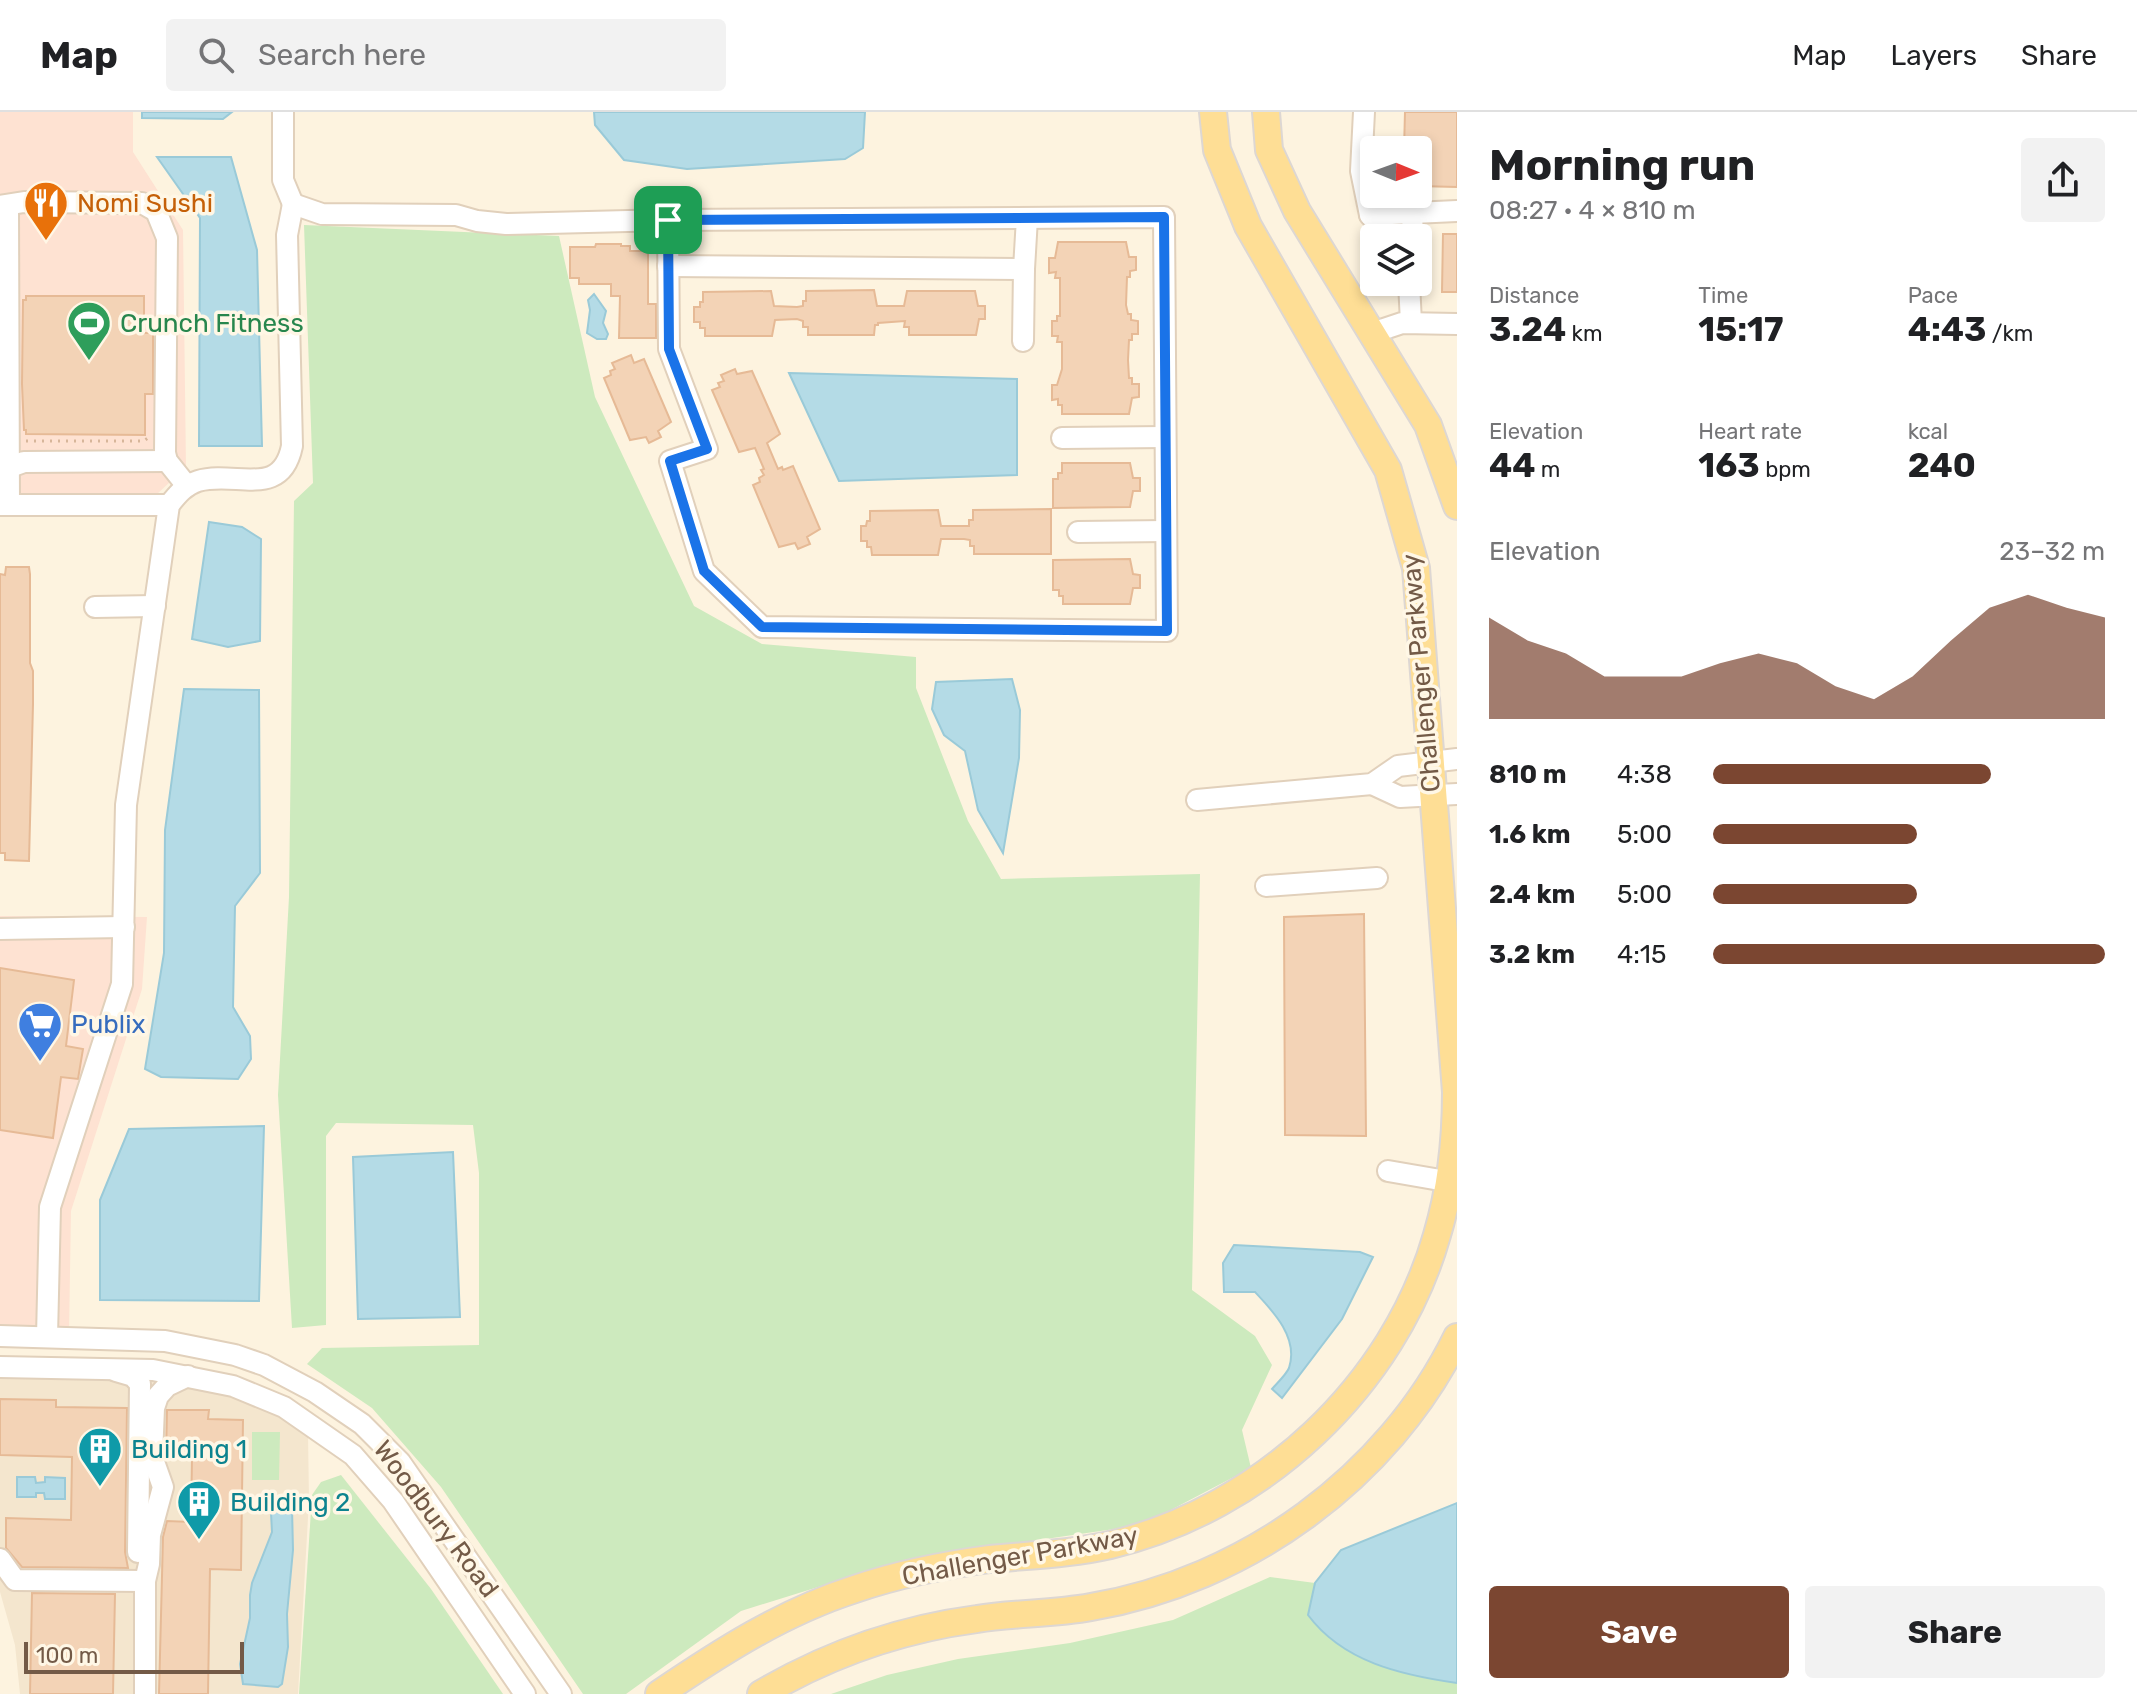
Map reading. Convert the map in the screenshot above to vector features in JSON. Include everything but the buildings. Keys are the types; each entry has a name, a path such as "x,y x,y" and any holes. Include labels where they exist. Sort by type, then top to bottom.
{"main road":[{"name":"Challenger Parkway","path":"659,1694 749,1636 791,1614 843,1593 933,1568 1056,1554 1124,1541 1188,1518 1247,1486 1295,1451 1351,1395 1406,1312 1437,1237 1453,1182 1456,1092 1445,795 1430,762 1416,568 1388,470 1248,226 1217,150 1213,112"},
{"path":"1266,112 1269,150 1297,211 1428,425 1452,473 1457,506"},
{"name":"Challenger Parkway","path":"761,1694 837,1657 909,1632 975,1619 1104,1605 1169,1587 1230,1561 1304,1517 1361,1467 1410,1411 1457,1337"}],"street":[{"path":"47,1337 50,1207 122,984 126,805 169,505 187,486 211,478 263,479 277,476 288,464 292,446 287,235 293,204 283,180 283,112"},
{"path":"1364,112 1361,171 1370,215 1378,224"},
{"path":"169,505 4,505 4,206 24,202 142,203 156,211 167,238 167,461 187,486"},
{"path":"293,204 322,214 456,215 506,224 668,220 1164,217 1167,631 762,627 704,571 670,461 707,449 669,349 668,220"},
{"path":"1370,215 1457,211"},
{"path":"1412,213 1412,224"},
{"path":"1023,341 1027,218"},
{"path":"668,266 1024,269"},
{"path":"1410,296 1411,323"},
{"path":"1372,333 1411,323 1457,324"},
{"path":"1062,438 1165,437"},
{"path":"5,467 24,462 167,461"},
{"path":"1078,532 1166,531"},
{"path":"95,607 155,606"},
{"path":"1197,800 1372,784 1398,766 1457,759"},
{"path":"1372,784 1400,797 1445,795"},
{"path":"1266,886 1377,878"},
{"path":"0,929 124,927"},
{"path":"1388,1171 1453,1182"},
{"name":"Woodbury Road","path":"0,1336 165,1341 235,1355 264,1365 315,1392 362,1424 400,1462 561,1694"},
{"path":"145,1694 145,1581 138,1564 147,1513 147,1377 164,1362 179,1358 235,1355"},
{"name":"Woodbury Road","path":"0,1367 112,1369 147,1377 188,1376 233,1386 284,1407 353,1455 393,1501 525,1694"},
{"path":"148,1467 152,1456 154,1408 158,1396 167,1386 188,1376"},
{"path":"0,1559 15,1580 50,1587 145,1581"}],"path":[{"path":"19,441 144,441 152,434"}],"shaded area":[{"path":"0,112 133,112 133,152 183,230 186,467 157,494 0,494"},
{"path":"0,916 147,917 142,989 71,1211 69,1333 0,1333"},
{"path":"0,1378 204,1383 264,1403 308,1434 309,1500 298,1694 20,1694 15,1645 0,1592"}],"green space":[{"path":"304,225 559,236 595,397 694,606 762,644 916,657 916,688 968,821 1001,879 1200,874 1192,1290 1255,1336 1272,1365 1242,1430 1251,1468 1142,1525 908,1559 741,1611 626,1694 583,1694 441,1487 372,1408 307,1364 322,1348 479,1345 479,1173 473,1125 336,1123 326,1136 326,1325 292,1328 278,1095 289,897 294,501 313,483"},
{"path":"252,1432 280,1432 279,1480 252,1480"},
{"path":"341,1475 431,1589 503,1694 299,1694 312,1495 321,1482"},
{"path":"1270,1577 1315,1583 1308,1615 1338,1644 1375,1664 1415,1676 1457,1683 1457,1694 831,1694 887,1675 958,1659 1070,1643 1173,1620"}],"water":[{"path":"142,112 232,112 223,119 142,118"},
{"path":"594,112 865,112 863,148 845,159 687,169 624,160 595,125"},
{"path":"157,157 231,157 257,250 262,446 199,446 200,218"},
{"path":"594,294 606,311 603,323 608,334 606,339 597,339 587,333 588,300"},
{"path":"789,373 1017,379 1017,475 839,481"},
{"path":"209,522 242,527 261,539 260,641 228,647 192,639"},
{"path":"1012,679 1020,710 1019,758 1003,853 978,810 965,751 944,735 932,709 936,682"},
{"path":"184,689 259,690 260,873 235,906 233,1007 250,1036 251,1059 238,1079 161,1077 145,1069 164,953 165,830"},
{"path":"264,1126 259,1301 100,1300 100,1200 129,1129"},
{"path":"453,1152 460,1317 358,1319 353,1157"},
{"path":"1234,1245 1360,1252 1373,1257 1342,1319 1282,1398 1272,1389 1289,1368 1291,1357 1282,1326 1255,1292 1224,1292 1223,1263"},
{"path":"17,1477 35,1477 36,1483 45,1482 45,1477 65,1478 65,1499 45,1499 44,1493 36,1493 36,1497 17,1497"},
{"path":"1457,1503 1457,1683 1415,1676 1375,1664 1338,1644 1308,1615 1315,1583 1341,1550"},
{"path":"290,1505 293,1550 287,1614 288,1647 282,1684 278,1687 243,1684 240,1664 250,1618 252,1583 272,1532 271,1513 277,1506"}],"place":[{"name":"Nomi Sushi","path":"46,242"},
{"name":"Crunch Fitness","path":"89,362"},
{"name":"Publix","path":"40,1063"},
{"name":"Building 1","path":"100,1488"},
{"name":"Building 2","path":"199,1541"}],"route":[{"path":"1164,217 1167,631 762,627 704,571 670,461 707,449 669,349 668,220 1164,217"}]}
